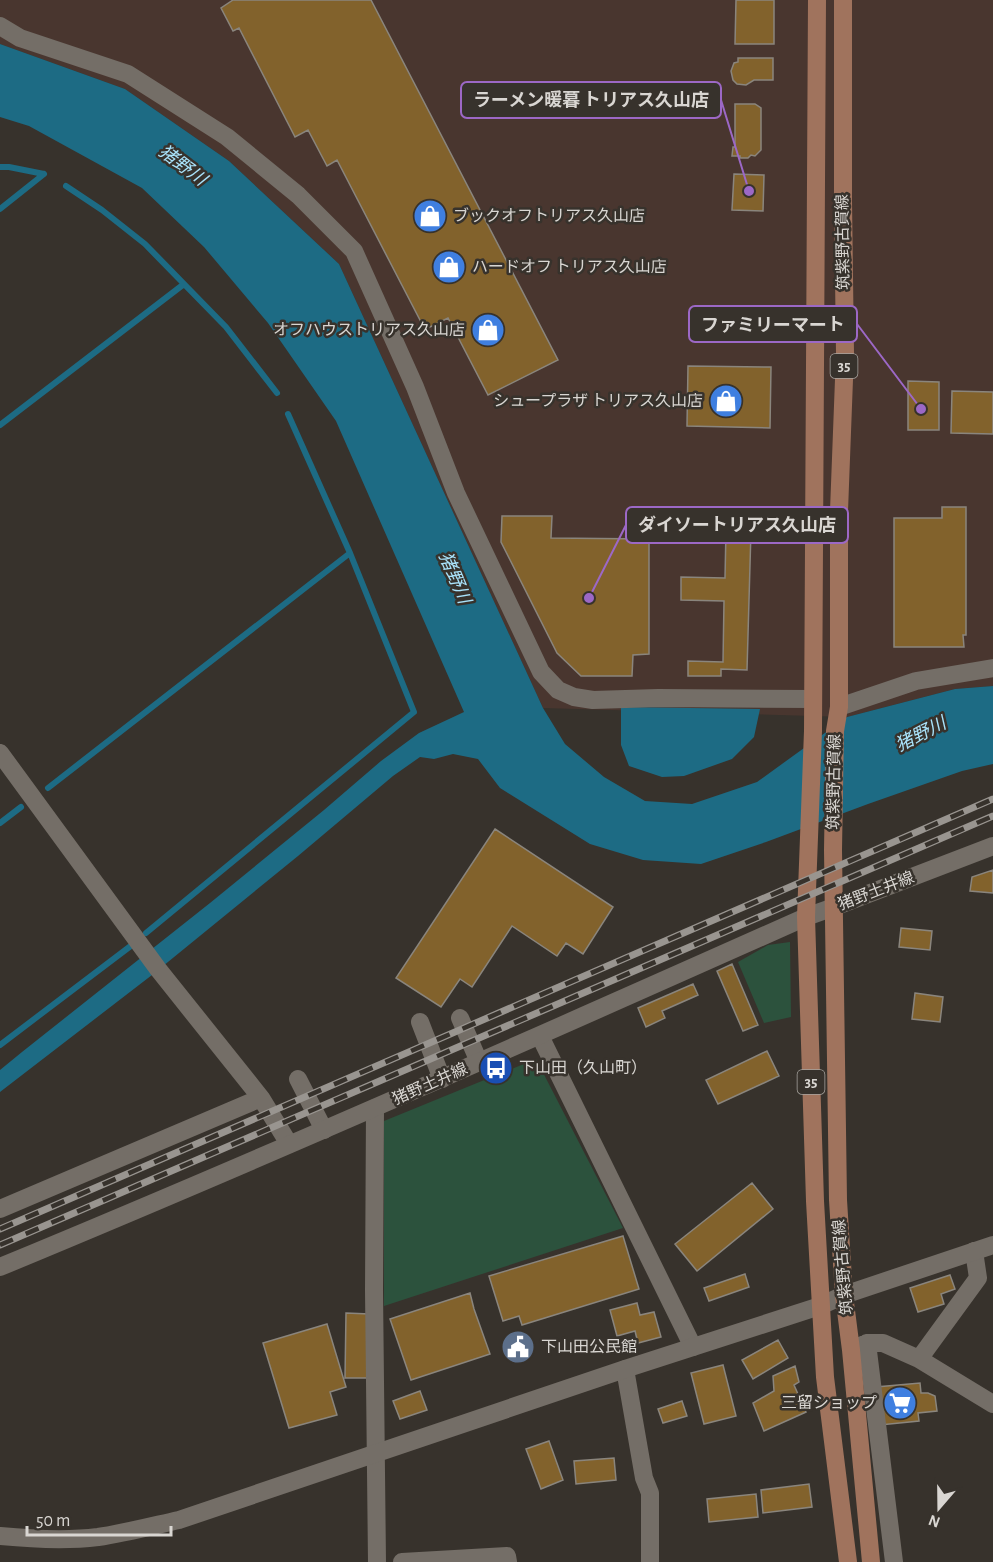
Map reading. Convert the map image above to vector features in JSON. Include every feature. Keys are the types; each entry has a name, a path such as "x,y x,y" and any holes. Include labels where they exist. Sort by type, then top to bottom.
{"main road":[{"name":"筑紫野古賀線","path":"817,0 813,731 806,916 820,1306 825,1377 848,1562"},
{"name":"筑紫野古賀線","path":"843,0 845,353 839,511 839,707 835,731 833,850 838,1200 844,1295 859,1347 872,1562"}],"street":[{"path":"0,26 20,38 128,74 138,80 227,138 298,195 354,251 415,387 456,493 541,672 558,690 593,700 813,699"},
{"path":"839,707 916,681 993,668"},
{"path":"0,753 161,972 261,1098 289,1144"},
{"name":"猪野土井線","path":"0,1267 164,1200 540,1036 806,916 834,908 993,846"},
{"path":"460,1018 479,1062"},
{"path":"420,1023 442,1078"},
{"path":"540,1036 693,1347"},
{"path":"298,1078 324,1130"},
{"path":"0,1209 261,1098"},
{"path":"375,1108 374,1291 377,1562"},
{"path":"0,1536 52,1539 95,1537 179,1520 820,1306 844,1295 993,1245"},
{"path":"919,1359 978,1278 974,1251"},
{"path":"894,1562 859,1347 883,1343 919,1359 993,1404"},
{"path":"626,1369 644,1478 650,1493 650,1562"},
{"path":"402,1562 507,1556 508,1562"}],"shaded area":[{"path":"0,0 993,0 993,686 955,689 847,717 543,708 339,264 229,161 125,89 0,44"}],"green space":[{"path":"790,942 791,1017 764,1023 738,962 768,945"},
{"path":"536,1059 623,1228 384,1306 384,1121"}],"water":[{"name":"猪野川","path":"0,44 125,89 229,161 339,264 543,708 565,744 604,777 645,801 692,804 757,782 847,717 955,689 993,686 993,764 962,771 701,864 643,860 590,844 500,788 478,759 453,754 434,759 420,757 393,776 152,975 0,1092 0,1070 210,903 381,761 419,733 464,712 336,421 268,323 204,247 142,188 29,126 0,117"},
{"path":"621,707 760,709 754,737 732,759 684,776 662,777 629,766 621,745"}],"building":[{"path":"233,0 371,0 558,360 488,395 448,318 428,328 424,320 421,322 337,160 327,166 308,130 295,137 239,28 233,31 221,8"},
{"path":"736,0 774,0 774,44 735,44"},
{"path":"738,58 773,58 773,80 754,80 746,85 737,84 733,80 731,71 734,63 738,62"},
{"path":"735,104 755,104 761,108 761,150 755,156 740,158 740,156 732,156 733,147 735,147"},
{"path":"734,174 764,175 763,211 732,210"},
{"path":"688,366 771,367 770,428 687,426"},
{"path":"908,381 939,382 939,430 908,430"},
{"path":"952,391 993,392 993,434 951,433"},
{"path":"942,507 966,507 966,635 963,635 964,647 894,647 894,518 942,518"},
{"path":"502,516 552,516 551,538 649,539 649,654 633,655 632,676 581,676 557,653 501,542"},
{"path":"726,530 751,530 747,670 721,669 721,676 688,676 688,661 723,662 724,601 681,600 681,577 725,578"},
{"path":"495,829 613,907 583,954 566,943 557,956 512,926 472,987 460,979 441,1007 396,978"},
{"path":"993,870 993,893 970,891 972,877"},
{"path":"901,928 932,931 930,950 899,947"},
{"path":"732,964 758,1025 743,1031 717,971"},
{"path":"693,984 698,995 662,1011 665,1018 646,1027 638,1008"},
{"path":"915,993 943,997 940,1022 912,1019"},
{"path":"767,1051 779,1076 718,1104 706,1080"},
{"path":"752,1183 773,1209 697,1271 675,1244"},
{"path":"623,1236 639,1289 522,1325 519,1316 503,1321 489,1276"},
{"path":"745,1274 749,1287 709,1301 704,1288"},
{"path":"950,1275 955,1289 941,1294 944,1304 918,1312 910,1288"},
{"path":"470,1293 490,1354 411,1380 390,1319"},
{"path":"637,1303 640,1315 654,1312 661,1337 638,1343 635,1331 617,1336 610,1310"},
{"path":"346,1313 369,1314 368,1378 345,1378"},
{"path":"327,1324 346,1387 330,1392 337,1415 289,1428 263,1343"},
{"path":"778,1340 788,1358 753,1379 742,1360"},
{"path":"723,1365 736,1416 704,1424 691,1373"},
{"path":"795,1366 799,1382 794,1385 806,1412 764,1431 753,1403 774,1391 773,1376"},
{"path":"920,1383 921,1393 935,1396 937,1411 918,1413 919,1421 880,1425 876,1387"},
{"path":"420,1391 427,1410 400,1419 393,1401"},
{"path":"682,1401 687,1416 663,1423 658,1409"},
{"path":"549,1441 563,1480 541,1489 526,1449"},
{"path":"614,1458 616,1480 576,1484 574,1461"},
{"path":"809,1484 812,1507 763,1513 761,1490"},
{"path":"756,1494 758,1517 709,1522 707,1499"}],"waterway":[{"path":"0,167 44,174"},
{"path":"0,209 44,174"},
{"path":"66,186 102,210 145,244 226,327 277,393"},
{"path":"0,425 184,284"},
{"path":"288,414 350,553"},
{"path":"48,788 350,553 414,712 146,933"},
{"path":"0,823 21,807"},
{"path":"0,1045 132,945"}],"railway":[{"path":"0,1229 993,799"},
{"path":"0,1245 993,816"}],"place":[{"name":"ラーメン暖暮 トリアス久山店","path":"749,191"},
{"name":"ブックオフトリアス久山店","path":"430,216"},
{"name":"ハードオフ トリアス久山店","path":"449,267"},
{"name":"オフハウストリアス久山店","path":"488,330"},
{"name":"シュープラザ トリアス久山店","path":"726,401"},
{"name":"ファミリーマート","path":"921,409"},
{"name":"ダイソートリアス久山店","path":"589,598"},
{"name":"下山田（久山町）","path":"496,1068"},
{"name":"下山田公民館","path":"518,1347"},
{"name":"三留ショップ","path":"900,1403"}]}
